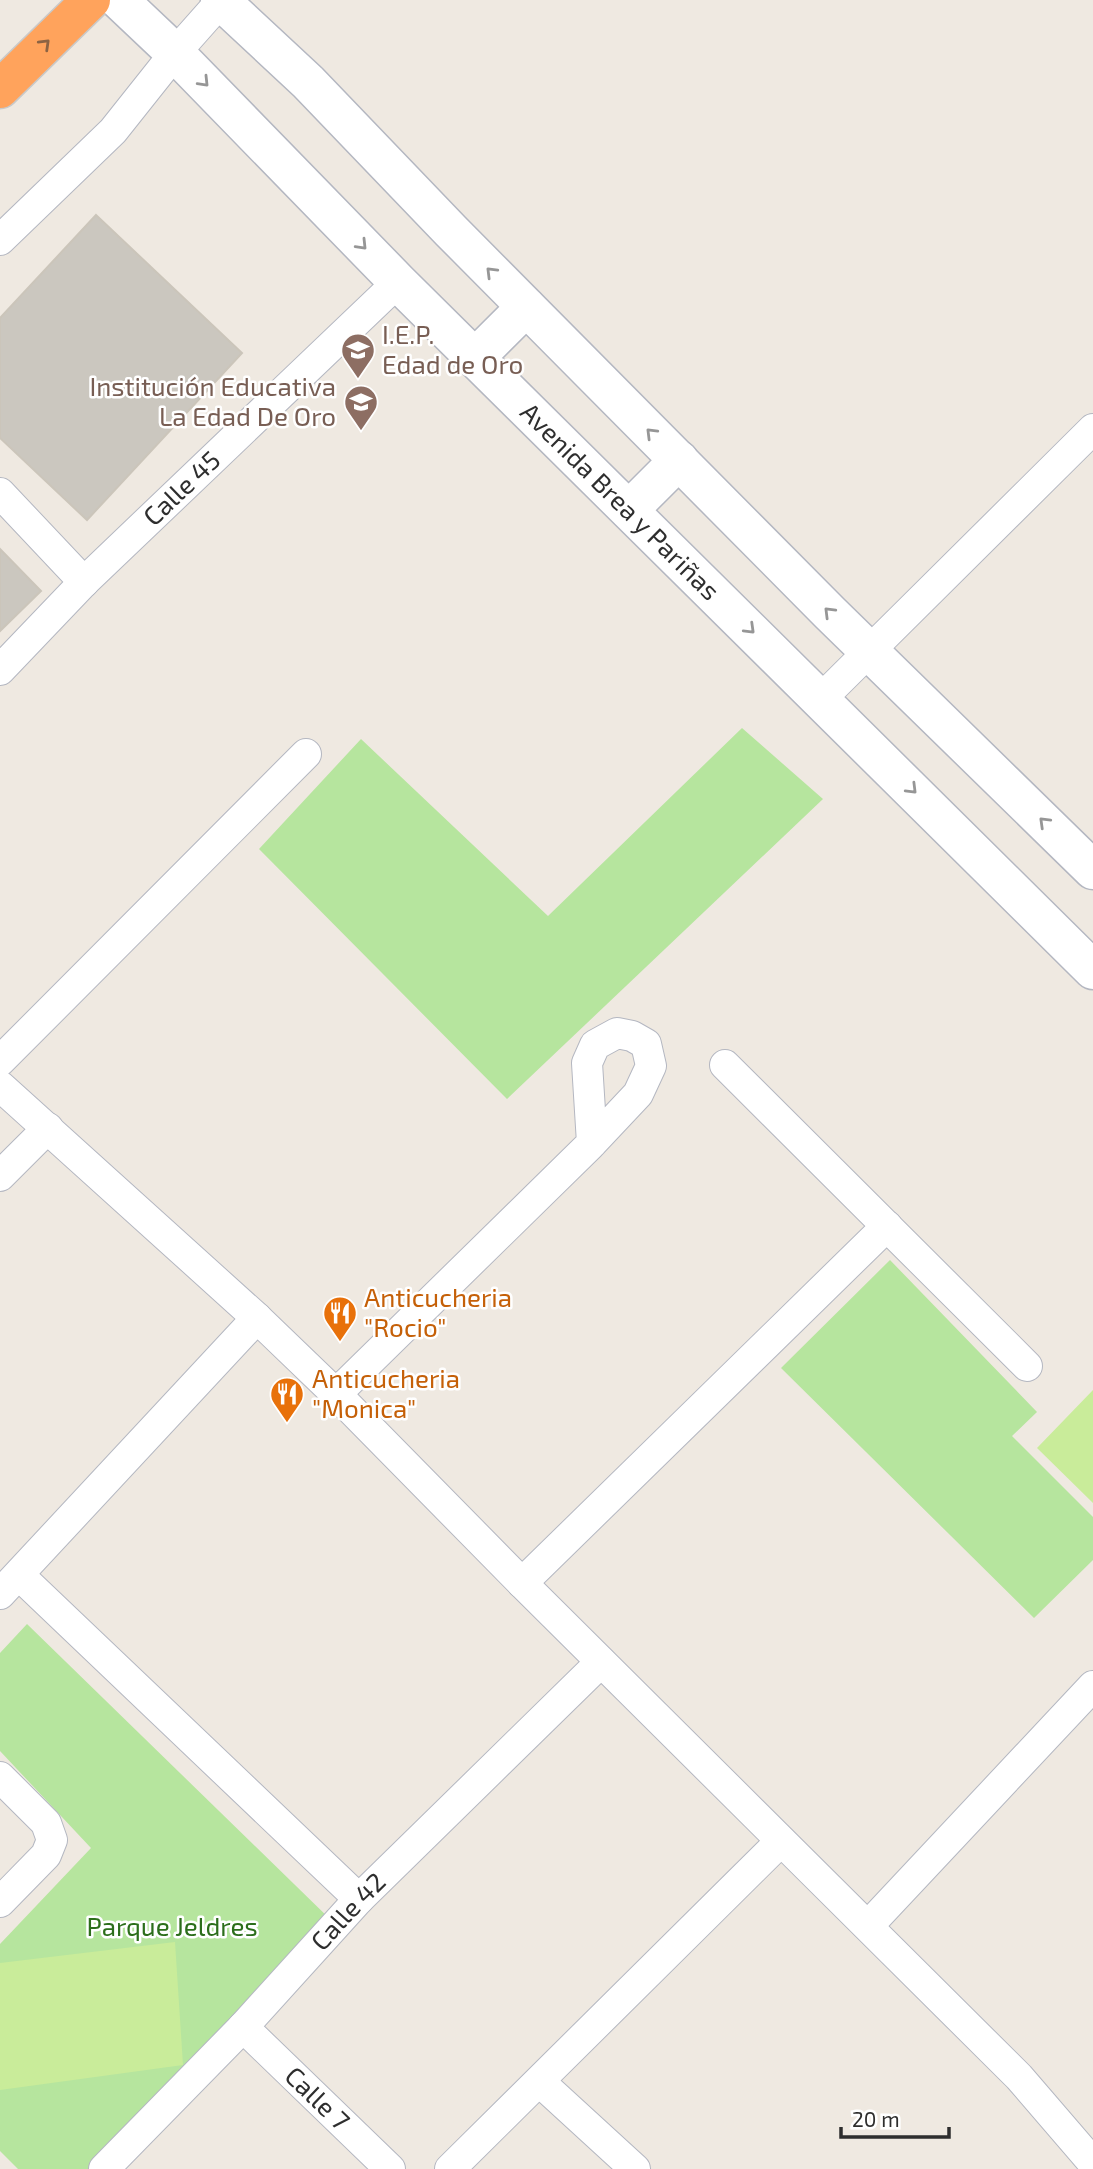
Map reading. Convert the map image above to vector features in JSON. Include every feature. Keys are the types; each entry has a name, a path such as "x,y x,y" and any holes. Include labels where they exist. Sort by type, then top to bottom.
{"highway":[{"path":"0,89 91,0"}],"main road":[{"name":"Avenida Brea y Pariñas","path":"120,0 175,52 398,282 1093,970"},
{"path":"221,0 308,82 451,231 870,652 1092,867"},
{"path":"475,358 526,307"},
{"path":"629,510 679,460"}],"street":[{"path":"0,240 113,131 175,52 221,0"},
{"name":"Calle 45","path":"0,670 84,582 398,282"},
{"path":"821,699 1093,429"},
{"path":"0,493 84,582"},
{"path":"0,1061 306,754"},
{"path":"725,1065 1027,1366"},
{"path":"0,1086 257,1318 336,1394 522,1583 1019,2077 1086,2163"},
{"path":"0,1176 48,1128"},
{"path":"336,1394 592,1143"},
{"path":"522,1583 887,1226"},
{"path":"257,1318 9,1585 359,1899"},
{"name":"Calle 42","path":"104,2169 243,2027 359,1899 601,1662"},
{"path":"868,1926 1093,1686"},
{"path":"0,1777 46,1823 52,1840 46,1855 0,1902"},
{"path":"450,2169 781,1841"},
{"name":"Calle 7","path":"243,2027 390,2169"},
{"path":"540,2082 635,2169"}],"green space":[{"path":"742,728 823,799 507,1099 259,849 361,739 548,916"},
{"path":"890,1260 1037,1412 1012,1436 1093,1517 1093,1560 1034,1618 781,1368"},
{"path":"1093,1390 1093,1503 1037,1448"},
{"name":"Parque Jeldres","path":"27,1624 334,1923 97,2169 18,2169 0,2151 0,1944 91,1848 0,1751 0,1653"},
{"path":"175,1942 183,2065 0,2090 0,1963"}],"building":[{"path":"96,215 242,353 87,520 0,438 0,318"},
{"path":"0,549 41,591 0,631"}],"place":[{"name":"I.E.P. Edad de Oro","path":"358,380"},
{"name":"Institución Educativa La Edad De Oro","path":"361,432"},
{"name":"Anticucheria \"Rocio\"","path":"340,1343"},
{"name":"Anticucheria \"Monica\"","path":"287,1424"}]}
